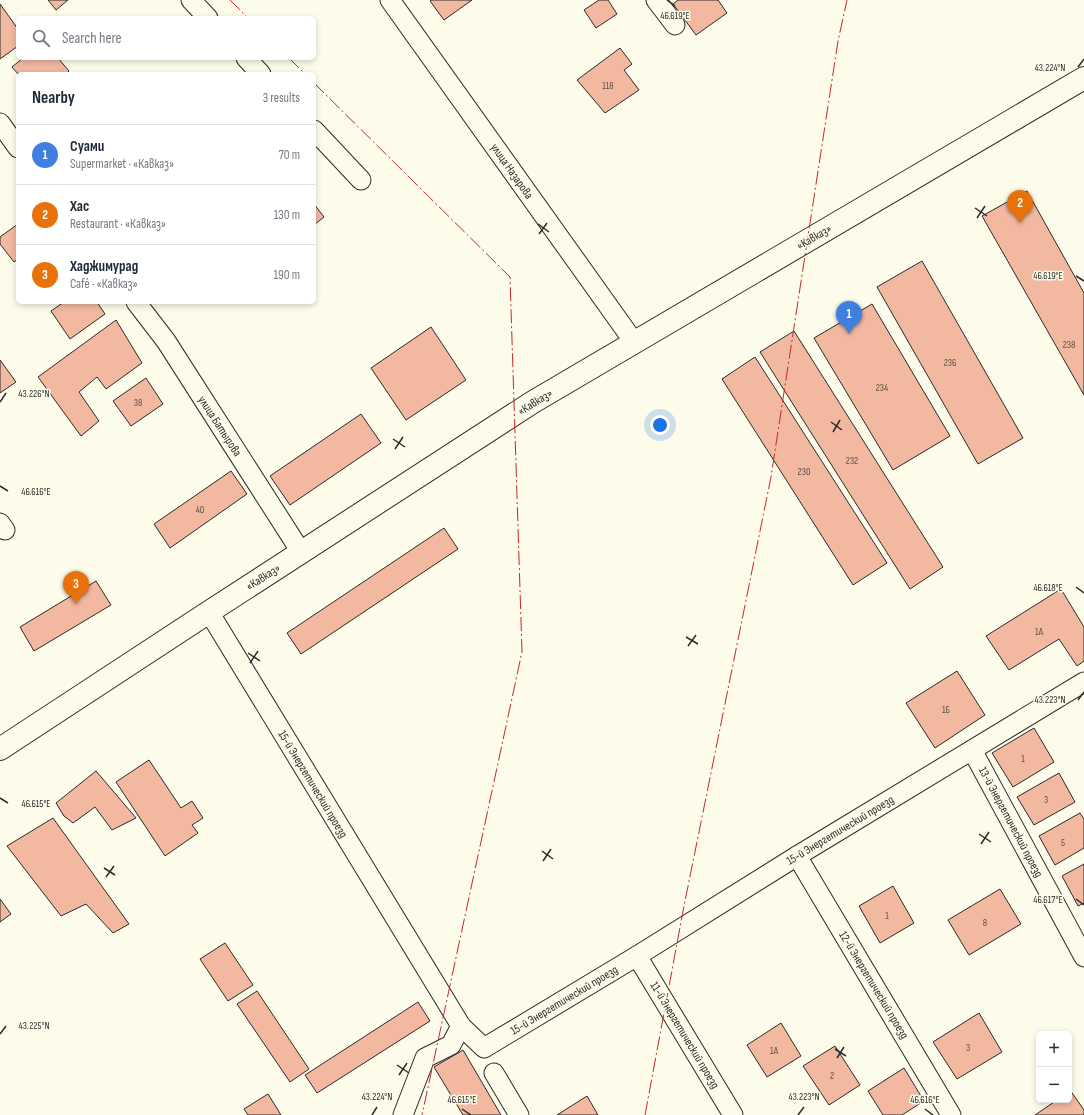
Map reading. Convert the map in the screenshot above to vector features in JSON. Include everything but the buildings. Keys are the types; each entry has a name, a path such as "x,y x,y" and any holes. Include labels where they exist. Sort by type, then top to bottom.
{"highway":[{"name":"«Кавказ»","path":"0,749 533,402 1084,78"}],"street":[{"path":"191,0 206,16"},
{"name":"улица Назарова","path":"390,0 634,342"},
{"path":"656,0 675,24"},
{"path":"248,60 259,72"},
{"path":"0,123 16,145"},
{"path":"316,132 361,180"},
{"name":"улица Батырова","path":"138,304 166,341 301,552"},
{"name":"15-й Энергетический проезд","path":"209,612 460,1026 484,1048 1084,682"},
{"name":"13-й Энергетический проезд","path":"972,750 1084,957"},
{"name":"12-й Энергетический проезд","path":"797,856 951,1115"},
{"name":"11-й Энергетический проезд","path":"637,956 733,1115"},
{"path":"403,1115 425,1058 451,1045 460,1026"},
{"path":"494,1074 519,1115"}],"power":[{"path":"230,0 246,16"},
{"path":"645,1115 684,906 771,477 838,41 847,0"},
{"path":"291,60 303,72"},
{"path":"316,85 510,277 522,652 422,1115"}],"place":[{"name":"Хас","path":"1020,223"},
{"name":"Суами","path":"849,334"},
{"name":"Хаджимурад","path":"76,604"}]}
